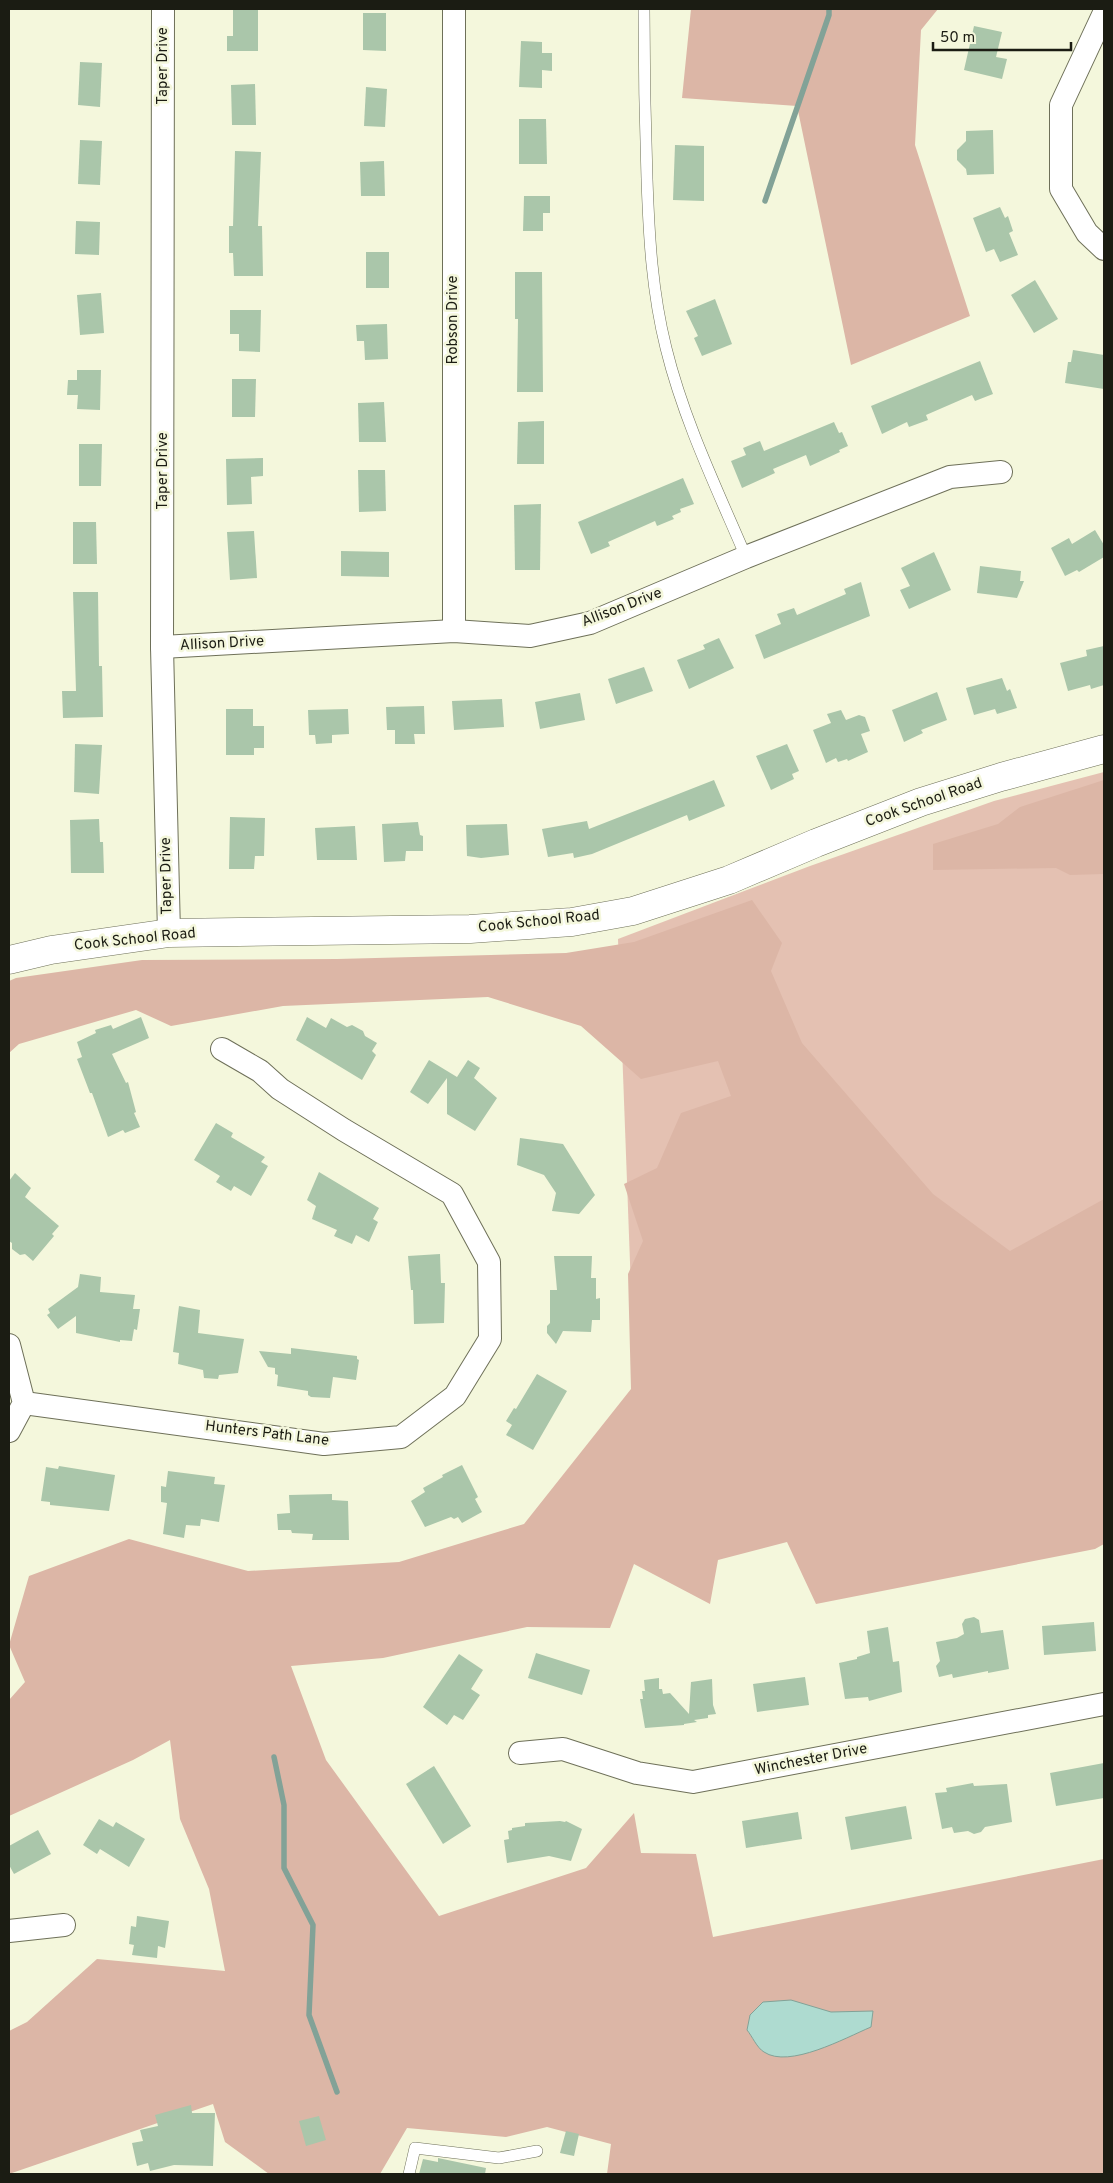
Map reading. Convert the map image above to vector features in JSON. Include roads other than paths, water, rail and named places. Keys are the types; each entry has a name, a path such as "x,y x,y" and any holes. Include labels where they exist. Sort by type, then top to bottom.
{"street":[{"name":"Taper Drive","path":"163,9 162,647 168,933"},
{"name":"Robson Drive","path":"454,9 454,630"},
{"path":"1104,13 1061,105 1061,188 1087,233 1104,248"},
{"name":"Allison Drive","path":"162,647 454,630 530,636 590,623 746,557 950,477 1001,472"},
{"name":"Cook School Road","path":"9,960 51,950 168,933 470,929 572,922 633,911 729,880 816,842 921,802 1001,776 1104,749"},
{"name":"Hunters Path Lane","path":"24,1403 324,1444 401,1437 455,1396 490,1339 489,1262 452,1194 344,1130 280,1089 260,1070 222,1049"},
{"path":"9,1345 24,1403 9,1431"},
{"name":"Winchester Drive","path":"520,1753 563,1749 637,1773 693,1782 1104,1704"},
{"path":"9,1930 64,1925"}],"lane":[{"path":"644,9 643,88 650,260 666,348 683,406 746,557"},
{"path":"409,2174 415,2148 499,2158 537,2152"}],"water":[{"path":"791,2000 831,2012 873,2011 871,2027 817,2050 802,2054 788,2057 775,2056 764,2052 747,2030 750,2015 763,2002"}],"waterway":[{"path":"765,201 829,15 829,9"},
{"path":"274,1757 284,1805 284,1868 313,1925 309,2015 337,2092"}]}
